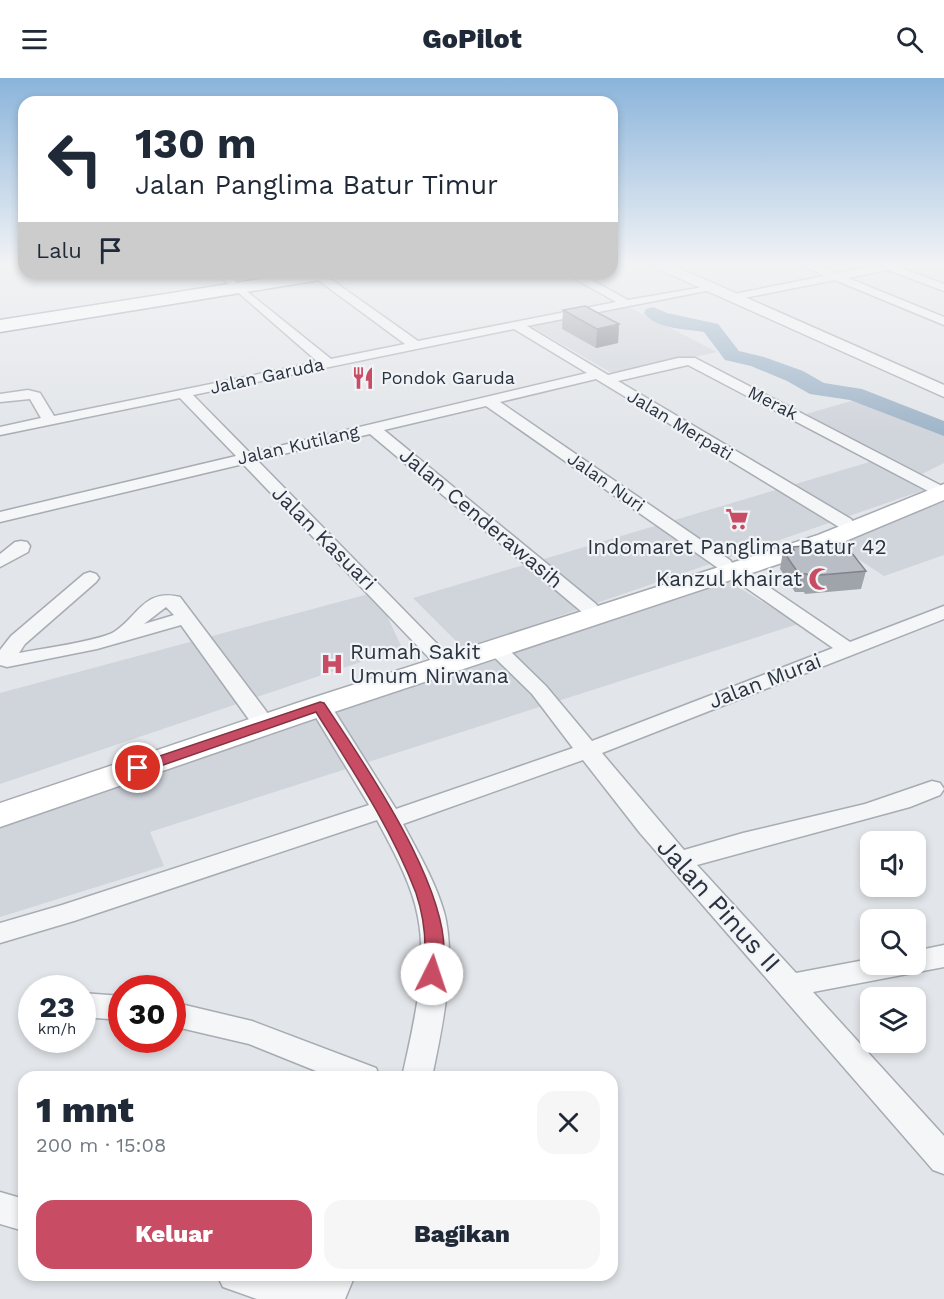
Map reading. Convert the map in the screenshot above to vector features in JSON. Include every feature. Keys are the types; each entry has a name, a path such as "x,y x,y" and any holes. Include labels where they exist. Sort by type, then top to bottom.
{"highway":[{"path":"0,326 21,322"}],"main road":[{"path":"729,568 941,487"},
{"path":"0,815 320,706 498,650 639,598 729,568 837,536 896,513 941,487"},
{"path":"0,800 590,608 639,598"}],"street":[{"path":"279,322 328,363"},
{"path":"384,322 415,345"},
{"name":"Jalan Garuda","path":"0,431 527,322"},
{"path":"791,322 944,387"},
{"path":"794,322 944,392"},
{"name":"Jalan Merpati","path":"516,324 844,523"},
{"name":"Merak","path":"600,377 690,361 941,487"},
{"name":"Jalan Kutilang","path":"0,517 487,400 600,377"},
{"name":"Jalan Kasuari","path":"183,393 439,657"},
{"path":"0,398 28,394 35,396 50,421"},
{"name":"Jalan Nuri","path":"487,400 847,649"},
{"name":"Jalan Cenderawasih","path":"372,428 590,608"},
{"path":"0,550 22,547 0,562"},
{"path":"90,578 12,646 7,661 119,637 159,602 173,601 258,716"},
{"name":"Jalan Murai","path":"0,933 587,751 847,649 941,616"},
{"name":"Jalan Pinus II","path":"498,650 539,690 649,827 944,1159"},
{"path":"320,706 388,814 425,894 432,920 433,958 423,1054 419,1071"},
{"path":"680,861 717,848 772,837 865,813 932,789"},
{"path":"926,960 944,956"},
{"path":"791,985 860,972"},
{"path":"186,1017 252,1033 350,1071"},
{"path":"0,1208 18,1213"},
{"path":"256,1281 319,1299"},
{"path":"327,1299 334,1281"}],"shaded area":[{"path":"543,322 658,322 717,352 615,375 529,325"},
{"path":"851,401 944,427 944,463 922,474 806,414"},
{"path":"873,461 927,489 464,649 413,598"},
{"path":"944,499 944,555 884,576 837,545"},
{"path":"727,580 798,624 150,832 164,866 0,917 0,826"},
{"path":"376,592 402,648 0,784 0,693"}],"building":[{"path":"584,322 619,324 597,329"},
{"path":"844,543 866,571 809,576 799,574 783,551 794,550 792,547"}],"waterway":[{"path":"681,322 711,328 732,356 757,361 795,376 818,389 854,394 944,429"}],"place":[{"name":"Pondok Garuda","path":"363,378"},
{"name":"Indomaret Panglima Batur 42","path":"737,519"},
{"name":"Kanzul khairat","path":"820,579"},
{"name":"Rumah Sakit Umum Nirwana","path":"332,664"}],"route":[{"path":"138,768 320,706 391,819 425,894 432,920 434,950 432,974"}]}
